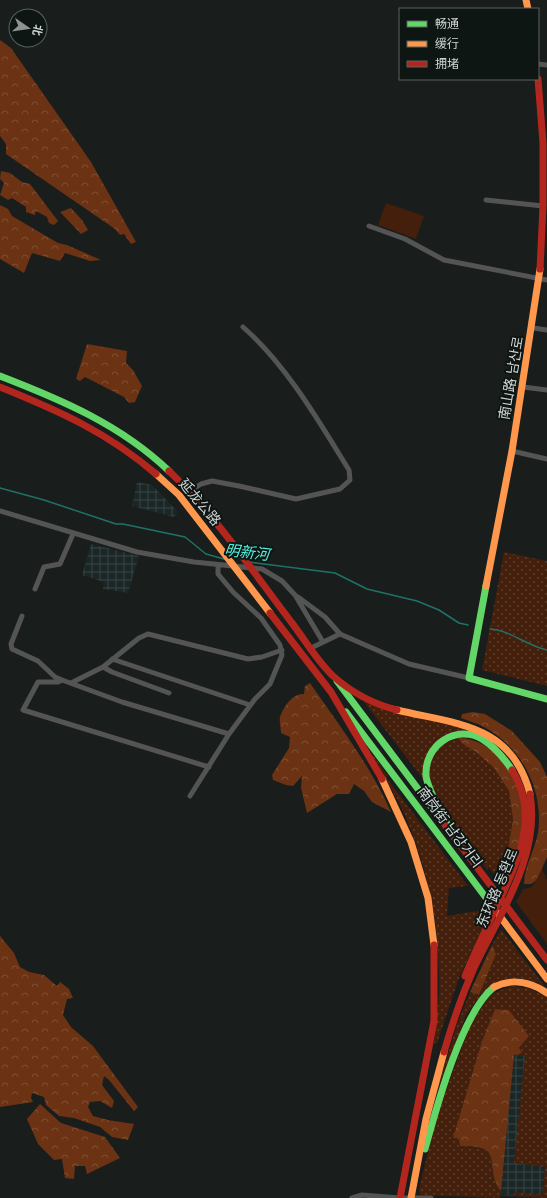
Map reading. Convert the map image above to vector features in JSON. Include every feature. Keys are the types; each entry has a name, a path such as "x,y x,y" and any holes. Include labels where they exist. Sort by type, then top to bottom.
{"main road":[{"name":"南山路 남산로","path":"468,678 512,451 533,328 539,279 545,207 543,143 538,80"},
{"name":"延龙公路","path":"0,376 69,403 106,423 147,452 190,491 332,676"},
{"name":"延龙公路","path":"0,387 82,422 120,445 153,471 179,495 250,585 331,692"},
{"name":"南岗街 남강거리","path":"332,676 547,960"},
{"name":"东环路 동환로","path":"332,676 377,704 409,713 464,724 487,735 505,750 518,766 527,785 532,808 530,839 519,873 481,948 441,1059 425,1120 411,1197"},
{"path":"468,678 547,699"},
{"path":"331,692 388,790 402,818 428,898 435,957 434,1021 421,1096 400,1198"},
{"name":"南岗街 남강거리","path":"331,692 547,979"},
{"path":"421,1096 429,1079 450,1014 481,948 515,866 522,844 526,815 520,785 513,771 496,749 482,739 465,734 450,736 440,741 430,753 426,767 427,781 456,840"},
{"path":"411,1197 446,1079 468,1023 479,1004 493,988 510,982 528,983 547,993"}],"street":[{"path":"486,200 545,207"},
{"path":"369,226 405,239 444,260 547,280"},
{"path":"190,491 201,484 212,481 296,499 340,489 350,480 349,470 287,375 271,355 242,327"},
{"path":"533,328 547,330"},
{"path":"523,386 547,390"},
{"path":"512,451 547,459"},
{"path":"0,511 137,552 218,566 262,569 282,581 295,595 325,617 340,634 409,664 468,678"},
{"path":"35,589 44,567 58,566 62,562 73,534"},
{"path":"190,796 229,734 250,705 270,684 280,661 282,650 277,640 261,618 222,581 216,571 218,566"},
{"path":"295,595 323,642"},
{"path":"261,618 270,612"},
{"path":"22,616 12,644 12,649 38,661 55,677 122,702 229,734"},
{"path":"71,683 103,667 139,638 148,634 248,659 262,657 282,650"},
{"path":"311,648 340,634"},
{"path":"112,660 250,705"},
{"path":"103,667 112,672 168,693"},
{"path":"62,680 38,682 23,710 209,767"},
{"path":"352,1198 362,1194 400,1198 431,1198"}],"shaded area":[{"path":"386,203 424,216 416,239 378,225"},
{"path":"137,482 152,485 178,512 174,517 132,506"},
{"path":"91,544 139,556 128,593 103,589 104,582 82,575"},
{"path":"504,552 547,561 547,686 482,670"},
{"path":"364,702 464,727 464,730 440,738 423,779"},
{"path":"458,738 463,744 476,752 494,768 509,791 513,820 506,860 510,870 503,886 489,868 487,870 455,824 438,798 430,779 430,764 435,752 445,744"},
{"path":"370,754 374,756 388,776 386,777 468,886 449,888 447,916 489,909 490,911 459,978 437,1043 434,1044 439,986 437,934 430,891 418,849 402,809"},
{"path":"542,869 547,880 547,944 516,902 523,889 532,887"},
{"path":"501,929 546,988 536,982 519,978 482,993 466,1015 435,1097 457,1024 470,992 479,995 496,954 492,945"},
{"path":"511,986 528,988 547,997 547,1198 513,1196 515,1192 542,1195 545,1167 514,1163 525,1056 514,1055 529,1036 509,1010 495,1009 482,1041 454,1138 459,1138 461,1146 475,1146 484,1149 489,1153 492,1159 496,1182 501,1191 500,1198 420,1195 419,1189 436,1118 470,1025 491,994"},
{"path":"482,1041 547,1061 547,1198 445,1192"}],"green space":[{"path":"0,40 8,46 8,48 11,48 91,162 136,242 131,244 124,234 120,235 115,229 6,154 6,144 0,136"},
{"path":"1,171 10,173 22,182 30,184 58,221 54,225 49,223 47,217 36,211 35,215 26,212 26,207 12,198 8,200 0,195 4,183 0,179"},
{"path":"0,205 8,209 12,216 58,243 67,245 101,260 90,261 65,253 60,261 32,253 24,273 0,259"},
{"path":"71,208 82,220 88,230 81,234 60,212"},
{"path":"87,344 127,351 126,363 133,370 142,386 135,402 129,403 124,397 85,377 80,381 76,379"},
{"path":"310,683 364,762 391,812 372,802 364,791 354,784 349,794 337,794 307,813 301,788 302,776 293,786 273,780 272,775 289,748 290,737 281,733 280,717 289,701 300,694 304,694 305,686"},
{"path":"473,712 485,714 512,731 540,762 547,777 547,857 537,880 531,884 524,884 524,878 538,832 539,816 533,785 519,758 509,746 497,735 484,727 461,718 462,714"},
{"path":"458,738 470,739 482,744 493,752 510,772 516,785 522,810 522,825 510,870 506,860 513,820 509,791 494,768 476,752 463,744"},
{"path":"0,936 14,953 20,967 29,972 44,975 57,986 60,982 69,989 73,998 67,999 63,1015 71,1027 93,1046 138,1107 134,1111 104,1076 102,1085 114,1101 112,1108 100,1101 90,1102 88,1107 93,1116 134,1124 128,1140 112,1137 100,1127 74,1118 59,1116 46,1105 44,1097 32,1093 31,1098 33,1102 0,1107"},
{"path":"492,945 496,954 479,995 470,992"},
{"path":"495,1009 509,1010 529,1036 519,1048 522,1053 514,1055 501,1191 496,1182 492,1159 489,1153 484,1149 475,1146 460,1146 459,1138 453,1138 482,1041"},
{"path":"40,1104 61,1123 105,1137 120,1158 87,1174 85,1166 75,1166 74,1179 65,1178 62,1159 54,1160 38,1144 27,1119"}],"waterway":[{"name":"明新河","path":"0,488 44,500 116,524 123,524 185,537 206,554 224,559"},
{"name":"明新河","path":"249,562 335,573 367,589 417,601 439,610 459,623 468,625"},
{"name":"明新河","path":"490,629 505,632 532,645 547,650"}],"traffic: fast":[{"path":"0,376 46,394 90,415 131,440 169,471"},
{"path":"486,586 469,678 547,699"},
{"path":"337,681 439,817"},
{"path":"346,712 493,907"},
{"path":"456,840 430,791 426,776 430,755 436,747 444,740 452,736 462,734 472,735 482,739 495,749 512,770"},
{"path":"425,1149 443,1087 461,1039 471,1017 482,999 494,987"}],"traffic: slow":[{"path":"526,0 528,8"},
{"path":"486,586 512,451 540,269"},
{"path":"156,474 179,495 270,613"},
{"path":"397,710 459,724 478,731 495,740 510,753 521,771 530,794"},
{"path":"382,779 411,842 428,898 434,945"},
{"path":"493,907 547,979"},
{"path":"494,987 501,984 521,982 534,986 547,993"},
{"path":"411,1198 426,1119 444,1052"}],"traffic: jam":[{"path":"538,80 543,143 543,206 540,269"},
{"path":"0,387 62,414 101,434 138,459 156,474"},
{"path":"169,471 218,525 327,670 340,682 363,697 397,710"},
{"path":"270,613 331,692 382,779"},
{"path":"465,976 510,878 522,842 525,824 525,806 521,788 512,770"},
{"path":"444,1052 450,1031 474,968 506,906 524,862 532,817 530,794"},
{"path":"439,817 547,960"},
{"path":"400,1198 434,1021 434,945"}]}
